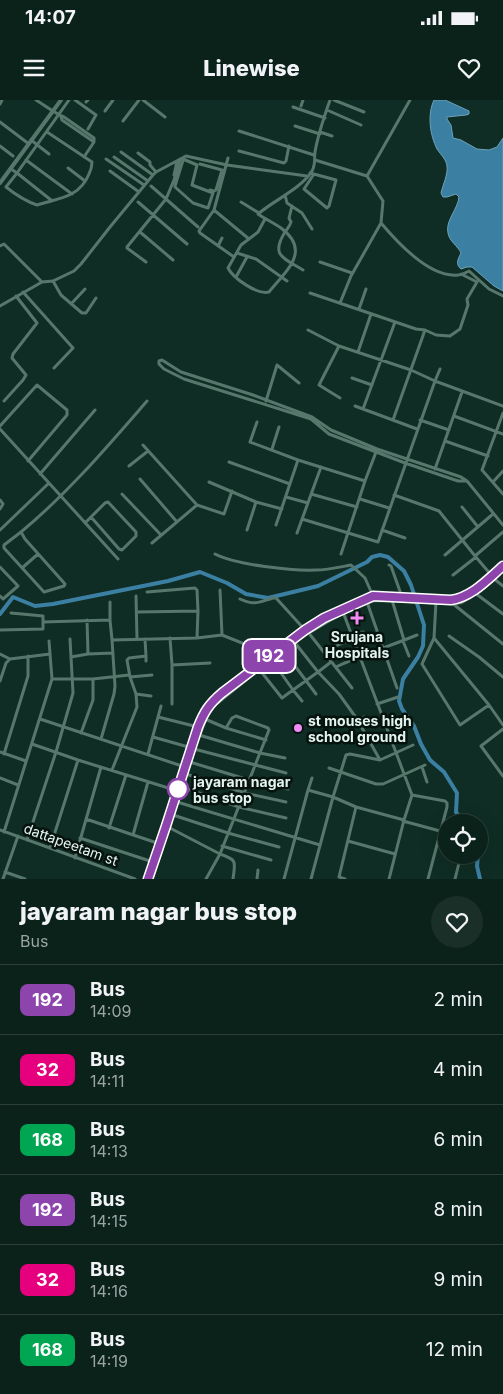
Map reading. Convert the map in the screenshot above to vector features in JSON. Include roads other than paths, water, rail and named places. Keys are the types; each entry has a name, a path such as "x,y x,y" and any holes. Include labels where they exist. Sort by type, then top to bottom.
{"main road":[{"path":"427,600 452,604 461,602 475,593 503,568"},
{"path":"149,879 153,862 190,762 198,727 210,703 324,618 373,596 412,600 451,600 468,594 493,577"},
{"path":"306,631 367,602 404,598"},
{"path":"149,879 177,802 186,767 209,709 293,640"}],"street":[{"path":"0,104 2,100"},
{"path":"36,100 94,138 94,142 84,157"},
{"path":"0,183 61,100"},
{"path":"47,132 92,162 92,167 86,181 77,192 37,205 18,197 6,187 37,145 60,115 69,100"},
{"path":"75,100 96,115 88,129"},
{"path":"105,111 113,100"},
{"path":"123,121 141,100 165,117"},
{"path":"301,106 302,100"},
{"path":"0,306 42,282 53,281 66,276 81,264 148,180 156,172 183,158 310,174 336,180 327,208 304,189 310,174 312,170 315,160 314,155 327,110 332,100 364,112"},
{"path":"368,176 410,100"},
{"path":"293,107 325,118"},
{"path":"327,110 361,125"},
{"path":"0,122 49,154"},
{"path":"295,126 332,136"},
{"path":"239,131 314,155"},
{"path":"0,146 13,156"},
{"path":"239,151 284,163 289,146"},
{"path":"121,152 153,175"},
{"path":"138,153 150,162 150,165 156,172"},
{"path":"114,157 148,180"},
{"path":"183,158 198,165 192,185 213,193 208,208 193,203 175,187 183,158"},
{"path":"146,262 127,248 166,199 183,158"},
{"path":"202,159 194,184 214,191 227,165 228,158"},
{"path":"106,159 144,185"},
{"path":"26,160 72,194"},
{"path":"315,160 368,176 383,201 381,223 352,273 340,303"},
{"path":"200,164 224,172"},
{"path":"68,168 86,181"},
{"path":"11,169 52,200"},
{"path":"110,171 139,192"},
{"path":"224,172 214,210 203,223 199,231 200,233 218,246 236,255 256,259 287,281"},
{"path":"259,213 291,191 310,174"},
{"path":"151,186 198,227"},
{"path":"285,195 287,203 302,214 312,230"},
{"path":"138,202 187,244"},
{"path":"241,202 285,231 295,242 297,248 297,253 282,277 267,293 255,290 236,277 228,268 228,265 242,245 258,232 265,219"},
{"path":"292,206 289,218 291,222 278,246 278,251 281,257 303,270"},
{"path":"214,210 250,238"},
{"path":"381,223 394,239 426,265 446,275 461,274 469,271 489,289 503,296"},
{"path":"140,232 173,260"},
{"path":"218,246 222,238"},
{"path":"0,246 4,244 42,282"},
{"path":"236,277 247,257"},
{"path":"320,262 352,273"},
{"path":"310,293 436,335 450,336 460,329 468,305 466,299 477,282 461,274"},
{"path":"53,281 62,295 82,313 86,313 96,298"},
{"path":"72,304 84,289"},
{"path":"359,310 366,290"},
{"path":"23,292 73,348 54,368"},
{"path":"4,400 26,375 12,358 13,354 37,323 16,296"},
{"path":"358,352 371,314"},
{"path":"363,409 395,322"},
{"path":"308,330 339,346 381,359 462,392 503,406"},
{"path":"393,420 425,330"},
{"path":"339,346 319,385 340,398"},
{"path":"329,431 312,417 253,395 181,372 162,360 159,361 159,364 164,369 184,379 311,419 329,431 377,451 458,481 467,481"},
{"path":"266,401 277,365 299,383"},
{"path":"302,519 378,542 420,420 440,369"},
{"path":"352,378 372,385"},
{"path":"28,461 68,412 37,385 0,428 28,461 118,559"},
{"path":"435,469 462,392"},
{"path":"21,532 65,584 64,586 44,592 3,546 61,497 147,401"},
{"path":"355,406 417,429"},
{"path":"40,474 95,410"},
{"path":"503,413 482,470 503,494"},
{"path":"454,416 503,434"},
{"path":"420,420 449,430"},
{"path":"257,422 250,442 298,460 365,480"},
{"path":"272,449 279,427"},
{"path":"445,441 488,456"},
{"path":"144,445 197,505 224,514 232,491"},
{"path":"129,466 148,451"},
{"path":"341,554 365,480 377,451"},
{"path":"276,525 298,460"},
{"path":"406,461 459,476 467,481 503,525"},
{"path":"229,462 290,484"},
{"path":"297,533 321,467"},
{"path":"493,482 503,471"},
{"path":"140,479 177,522"},
{"path":"209,482 256,502 282,510"},
{"path":"0,530 49,483"},
{"path":"122,494 161,535"},
{"path":"311,494 357,507"},
{"path":"394,495 439,510 475,557 503,586"},
{"path":"286,497 308,503"},
{"path":"360,499 389,508"},
{"path":"0,500 3,504 0,509"},
{"path":"85,523 91,517 105,503 108,502 136,532 136,536 122,550 119,549 91,517"},
{"path":"247,530 256,502"},
{"path":"152,543 197,505"},
{"path":"462,507 478,527"},
{"path":"446,555 493,514"},
{"path":"382,530 405,538"},
{"path":"453,575 503,532"},
{"path":"22,568 38,554"},
{"path":"215,554 223,558 269,567 313,570 352,565 365,578 373,596"},
{"path":"389,565 404,598"},
{"path":"0,567 18,586 1,599"},
{"path":"147,592 195,588 197,590 198,611 197,638"},
{"path":"220,590 222,635"},
{"path":"475,593 503,614"},
{"path":"136,596 137,639"},
{"path":"240,599 250,604 255,604 276,598 306,631 352,688"},
{"path":"392,600 409,656"},
{"path":"101,739 114,694 115,676 110,602"},
{"path":"367,602 397,688"},
{"path":"436,602 434,638 422,664 460,725 489,705"},
{"path":"452,604 503,644"},
{"path":"137,612 198,611"},
{"path":"343,612 412,795 403,820 389,879"},
{"path":"0,630 43,629 43,616 10,613"},
{"path":"87,620 88,654"},
{"path":"43,622 110,620"},
{"path":"335,646 363,632"},
{"path":"112,640 197,638 222,635 262,651 270,657 302,701"},
{"path":"336,667 359,656 383,649 417,635"},
{"path":"450,636 479,657 503,678"},
{"path":"170,638 172,704"},
{"path":"434,638 489,705 503,727 481,746 503,776"},
{"path":"145,639 146,661"},
{"path":"27,840 73,693 70,640"},
{"path":"293,640 318,672 339,694 358,721 380,760"},
{"path":"2,831 52,680 49,641"},
{"path":"283,650 316,694"},
{"path":"0,654 10,659 50,654"},
{"path":"71,657 88,654 113,654"},
{"path":"26,761 2,753 28,676 28,656"},
{"path":"112,770 137,707 136,694 127,661 128,658 146,656"},
{"path":"0,681 6,663 10,659"},
{"path":"259,669 282,698 331,662"},
{"path":"172,665 210,663"},
{"path":"52,680 152,675"},
{"path":"81,733 93,700 93,679"},
{"path":"136,694 151,696"},
{"path":"377,704 398,697"},
{"path":"148,754 161,706"},
{"path":"158,716 198,727"},
{"path":"206,879 220,854 269,732 268,728 236,716 233,716 226,728"},
{"path":"358,721 364,717"},
{"path":"40,719 186,767"},
{"path":"205,719 226,728 266,740"},
{"path":"199,735 260,753 286,758"},
{"path":"153,737 286,773"},
{"path":"32,744 148,782 286,818"},
{"path":"311,879 346,756 348,754 380,760 413,746"},
{"path":"50,848 78,760"},
{"path":"190,762 249,780 288,789"},
{"path":"329,768 376,784 383,784 423,766 428,782"},
{"path":"75,858 101,767"},
{"path":"186,774 244,793 286,802"},
{"path":"109,828 126,775"},
{"path":"0,778 18,785"},
{"path":"284,879 312,778"},
{"path":"133,835 148,782"},
{"path":"308,790 333,797 356,807 438,829"},
{"path":"412,795 445,801 447,803 445,814"},
{"path":"177,802 320,845"},
{"path":"345,879 338,877 356,807"},
{"path":"172,815 279,847"},
{"path":"86,819 160,844"},
{"path":"168,827 220,854 230,857 235,866 233,879"},
{"name":"dattapeetam st","path":"2,831 135,879"},
{"path":"3,879 18,836"},
{"path":"80,838 153,862"},
{"path":"348,841 395,854"},
{"path":"428,879 438,841"},
{"path":"222,846 271,860"},
{"path":"455,879 459,864"},
{"path":"257,879 258,870"},
{"path":"6,872 25,879"},
{"path":"112,879 114,872"}],"water":[{"path":"434,100 445,100 469,111 469,114 466,115 447,117 451,125 453,138 461,140 477,149 489,150 497,147 503,138 503,291 494,286 472,267 461,269 458,265 461,253 450,239 448,224 459,197 456,194 443,197 441,193 447,166 437,149 431,131 430,118"}],"waterway":[{"path":"0,614 13,597 35,606 53,604 168,581 200,572 227,583 246,594 268,598 318,586 367,562 372,557 380,555 388,557 404,571 411,585 424,625 423,646 403,679 399,701 402,709 414,726 430,760 444,772 457,793 457,814"},
{"path":"477,864 480,879"}],"place":[{"name":"Srujana Hospitals","path":"357,618"},
{"name":"st mouses high school ground","path":"298,728"},
{"name":"jayaram nagar bus stop","path":"178,789"}]}
